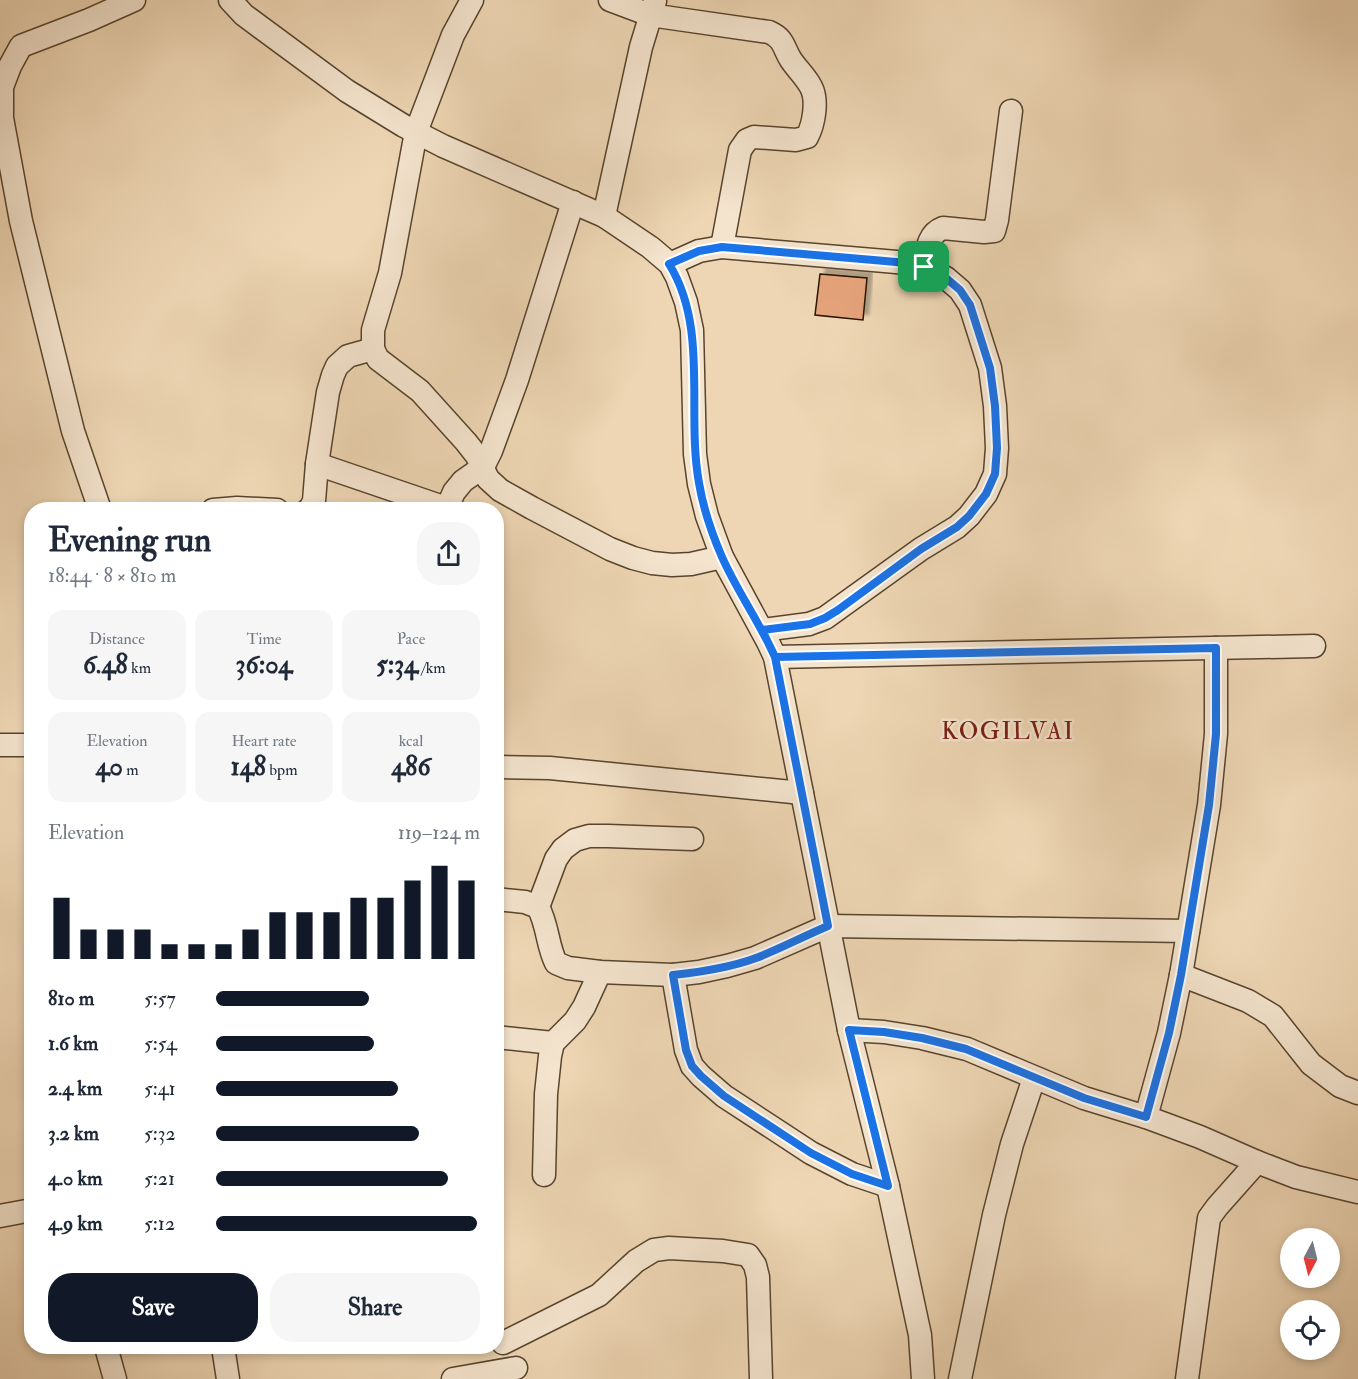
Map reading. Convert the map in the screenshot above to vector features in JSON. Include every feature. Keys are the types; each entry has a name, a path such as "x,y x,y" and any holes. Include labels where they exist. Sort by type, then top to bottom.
{"street":[{"path":"97,502 73,431 21,221 2,118 2,87 21,46 134,0"},
{"path":"230,0 244,15 346,91 404,126 443,146 604,216 650,247 669,264 677,277 686,302 692,330 695,454 699,484 707,516 722,557 775,657 849,1030 888,1186 920,1335 924,1379"},
{"path":"472,0 453,35 416,132 390,273 373,330 373,349 378,359 420,392 477,456 488,479 500,490 610,549 633,558 672,565 691,564 722,557"},
{"path":"610,0 776,35 784,43 790,59 811,87 814,109 807,137 796,140 754,137 747,140 740,150 722,247"},
{"path":"604,216 641,47 653,8"},
{"path":"924,267 929,242 937,230 942,228 994,231 1011,111"},
{"path":"449,502 463,481 483,467 491,452 517,381 573,202"},
{"path":"669,264 699,251 722,247 907,263 924,267 946,278 960,290 970,305 990,368 997,448 995,474 986,494 969,516 957,527 921,549 825,618 810,624 762,630"},
{"path":"314,502 328,392 333,375 337,366 348,357 373,349"},
{"path":"317,464 426,502"},
{"path":"775,657 1314,646"},
{"path":"1146,1117 1169,1033 1181,975 1209,805 1216,734 1216,648"},
{"path":"0,745 24,745"},
{"path":"504,767 550,768 802,793"},
{"path":"538,907 556,859 563,849 575,840 589,836 692,838"},
{"path":"504,900 525,902 538,907 544,918 550,952 556,963 568,968 600,972 673,975 699,972 755,958 828,926 1188,931"},
{"path":"544,1175 546,1094 553,1043 575,1022 600,972"},
{"path":"673,975 686,1050 692,1066 701,1076 724,1096 811,1153 852,1174 888,1186"},
{"path":"1181,975 1248,1001 1273,1016 1311,1064 1340,1086 1358,1093"},
{"path":"849,1030 884,1032 922,1038 966,1049 1084,1098 1146,1117 1296,1177 1358,1192"},
{"path":"504,1038 553,1043"},
{"path":"960,1379 994,1215 1012,1144 1034,1078"},
{"path":"1187,1379 1209,1218 1216,1206 1257,1162"},
{"path":"0,1216 24,1212"},
{"path":"504,1335 599,1295 636,1261 654,1250 669,1248 748,1255 755,1265 758,1277 761,1379"},
{"path":"453,1379 519,1373 504,1345"},
{"path":"107,1354 115,1379"},
{"path":"224,1354 228,1379"}],"building":[{"path":"820,274 867,278 863,320 815,315"}],"district":[{"name":"KOGILVAI","path":"1008,731"}],"route":[{"path":"924,267 907,263 722,247 699,251 669,264 677,277 686,302 692,330 695,454 707,516 722,557 775,657 1216,648 1216,734 1209,805 1181,975 1169,1033 1146,1117 1084,1098 966,1049 922,1038 884,1032 849,1030 888,1186 852,1174 811,1153 724,1096 701,1076 692,1066 686,1050 673,975 699,972 755,958 828,926 775,657 768,642 762,630 810,624 838,610 921,549 957,527 986,494 995,474 997,448 990,368 970,305 960,290 946,278 924,267"}]}
